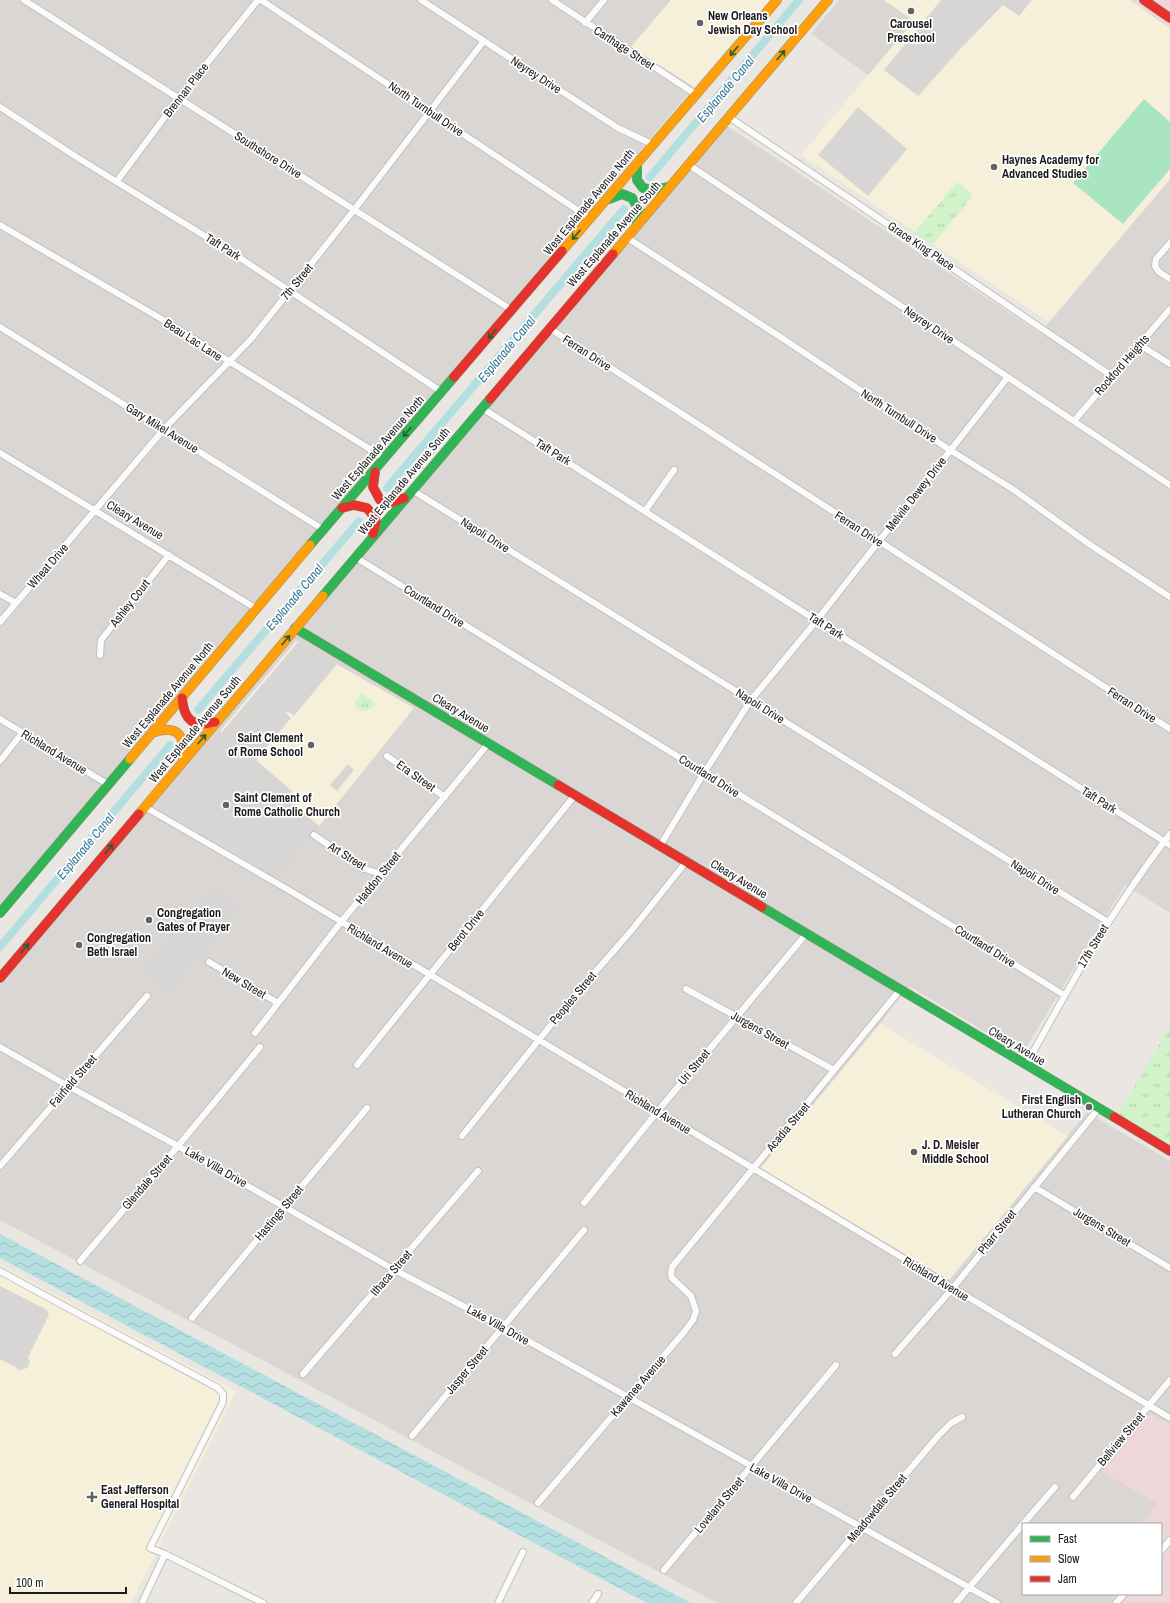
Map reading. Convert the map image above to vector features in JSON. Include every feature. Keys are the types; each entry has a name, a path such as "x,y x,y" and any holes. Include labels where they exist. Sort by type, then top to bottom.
{"main road":[{"name":"West Esplanade Avenue North","path":"0,913 384,458 591,219 777,0"},
{"name":"West Esplanade Avenue South","path":"0,978 828,0"},
{"path":"1144,0 1170,18"},
{"path":"637,163 635,175 637,182 642,187 648,191 656,191 670,187"},
{"path":"607,200 618,194 631,196 637,204 640,218 636,226"},
{"path":"376,469 372,485 374,492 380,500 393,502 409,494"},
{"path":"342,508 354,505 367,508 376,522 372,537"},
{"name":"Cleary Avenue","path":"295,628 1170,1151"},
{"path":"182,698 182,709 189,721 198,725 208,725 216,722"},
{"path":"151,734 160,729 168,729 181,736 184,742 183,762"}],"street":[{"name":"Southshore Drive","path":"24,0 512,310"},
{"name":"Brennan Place","path":"117,181 179,98 258,0"},
{"name":"North Turnbull Drive","path":"261,0 591,219"},
{"name":"Neyrey Drive","path":"421,0 483,42 618,128 654,145"},
{"name":"Carthage Street","path":"552,0 697,95"},
{"path":"585,22 604,0"},
{"name":"7th Street","path":"96,510 164,429 252,338 354,210 483,42"},
{"name":"Taft Park","path":"0,107 234,254 442,392"},
{"name":"Grace King Place","path":"729,117 1112,376"},
{"name":"Neyrey Drive","path":"689,165 1170,485"},
{"name":"Beau Lac Lane","path":"0,225 165,321 384,458"},
{"name":"North Turnbull Drive","path":"626,237 785,340 950,450 1014,490 1089,544 1170,597"},
{"path":"1170,243 1156,259 1155,266 1159,272 1170,279"},
{"name":"Rockford Heights","path":"1074,421 1170,309"},
{"name":"Gary Mikel Avenue","path":"0,327 324,530"},
{"name":"Ferran Drive","path":"549,328 1170,729"},
{"path":"1140,345 1170,364"},
{"name":"Melvile Dewey Drive","path":"660,846 704,773 751,700 817,620 1008,377"},
{"name":"Taft Park","path":"482,408 1167,843"},
{"name":"Cleary Avenue","path":"0,453 257,608"},
{"path":"644,511 674,470"},
{"name":"Napoli Drive","path":"409,494 751,700 1108,922"},
{"name":"Wheat Drive","path":"0,622 96,510"},
{"name":"Ashley Court","path":"100,655 102,640 169,555"},
{"name":"Courtland Drive","path":"355,558 1064,995"},
{"path":"0,594 16,603"},
{"name":"Richland Avenue","path":"0,719 108,785"},
{"path":"0,762 22,733"},
{"name":"Haddon Street","path":"255,1032 341,922 488,744"},
{"name":"Era Street","path":"387,756 445,796"},
{"name":"Berot Drive","path":"357,1065 575,796"},
{"name":"Richland Avenue","path":"145,807 341,922 952,1289 1170,1418"},
{"name":"17th Street","path":"1026,1065 1064,995 1108,922 1167,843 1170,834"},
{"name":"Art Street","path":"314,835 362,868 381,874"},
{"name":"Peoples Street","path":"462,1136 538,1040 631,931 686,862"},
{"name":"Uri Street","path":"584,1203 657,1112 806,934"},
{"name":"New Street","path":"209,962 278,1003"},
{"name":"Jurgens Street","path":"686,989 834,1070"},
{"name":"Acadia Street","path":"675,1263 900,990"},
{"name":"Fairfield Street","path":"0,1166 147,996"},
{"name":"Lake Villa Drive","path":"0,1047 285,1206 393,1269 503,1327 997,1603"},
{"name":"Glendale Street","path":"80,1261 260,1048"},
{"name":"Hastings Street","path":"192,1318 367,1108"},
{"name":"Pharr Street","path":"895,1354 952,1289 1099,1108"},
{"name":"Ithaca Street","path":"303,1374 478,1171"},
{"name":"Jurgens Street","path":"1034,1187 1170,1268"},
{"name":"Jasper Street","path":"412,1436 584,1230"},
{"name":"Kawanee Avenue","path":"538,1503 684,1332 694,1316 696,1311 692,1296 672,1278 672,1267 675,1263"},
{"path":"0,1271 218,1388 223,1394 223,1402 150,1548 263,1603"},
{"name":"Loveland Street","path":"664,1570 836,1366"},
{"name":"Bellview Street","path":"1073,1497 1170,1380"},
{"name":"Meadowdale Street","path":"796,1603 939,1435 951,1424 962,1417"},
{"path":"1024,1523 1055,1487"},
{"path":"956,1603 1022,1525"},
{"path":"1162,1550 1170,1540"},
{"path":"498,1603 523,1552"},
{"path":"142,1603 165,1554"},
{"path":"592,1603 598,1594"},
{"path":"1116,1603 1123,1595"}],"shaded area":[{"path":"0,0 671,0 631,47 694,87 0,906"},
{"name":"New Orleans Jewish Day School","path":"671,0 770,0 694,87 631,47"},
{"path":"839,0 884,0 914,21 868,75 811,34"},
{"name":"Haynes Academy for Advanced Studies","path":"884,0 1130,0 1170,29 1170,179 1049,322 801,155 914,21"},
{"path":"941,0 1032,0 1019,16 1003,5 963,46 918,96 884,70"},
{"path":"1130,0 1170,0 1170,29"},
{"path":"858,107 907,149 868,196 818,155"},
{"path":"727,126 1040,333 1170,179 1170,913 1125,885 1022,1054 909,986 880,1024 761,1168 949,1280 1087,1112 1170,1161 1170,1425 1150,1414 1158,1504 1142,1523 1022,1523 1022,1595 1116,1595 1109,1603 717,1603 0,1220 0,986"},
{"name":"Saint Clement of Rome School","path":"296,641 414,708 319,826 286,798 292,791 220,731"},
{"name":"Saint Clement of Rome Catholic Church","path":"298,642 337,664 294,716 287,711 286,713 291,718 256,760 292,791 287,798 319,826 278,877 157,805 220,731 222,732"},
{"path":"348,764 354,770 337,791 330,785"},
{"path":"215,886 241,908 169,993 142,971"},
{"name":"J. D. Meisler Middle School","path":"880,1024 1068,1136 949,1280 761,1168"},
{"name":"East Jefferson General Hospital","path":"0,1265 236,1391 131,1603 0,1603"},
{"path":"0,1286 47,1310 49,1315 28,1357 30,1362 27,1368 18,1371 17,1368 0,1359"},
{"path":"1150,1414 1170,1425 1170,1603 1109,1603 1116,1595 1162,1595 1162,1523 1142,1523 1158,1504 1102,1472"}],"green space":[{"path":"1144,99 1170,122 1170,169 1123,224 1073,183"},
{"path":"956,183 959,183 972,194 972,197 932,245 914,233"},
{"path":"362,693 376,704 373,708 361,711 356,707 355,702"},
{"path":"1170,1026 1170,1151 1116,1118"}],"water":[{"path":"0,1234 691,1603 647,1603 0,1258"}],"waterway":[{"name":"Esplanade Canal","path":"650,177 799,0"},
{"name":"Esplanade Canal","path":"387,488 624,209"},
{"name":"Esplanade Canal","path":"198,710 359,521"},
{"name":"Esplanade Canal","path":"0,947 170,745"}],"traffic: fast":[{"path":"637,164 637,180 643,188 654,190 669,187"},
{"path":"609,199 622,194 632,198 639,210 637,223"},
{"path":"310,545 454,377"},
{"path":"323,596 490,399"},
{"path":"295,628 558,785"},
{"path":"0,913 130,759"},
{"path":"762,907 1114,1117"}],"traffic: slow":[{"path":"562,251 777,0"},
{"path":"613,254 828,0"},
{"path":"130,759 310,545"},
{"path":"139,814 323,596"},
{"path":"152,733 161,730 169,730 179,734 182,739 184,753 183,762"}],"traffic: jam":[{"path":"1144,0 1170,18"},
{"path":"454,377 562,251"},
{"path":"490,399 613,254"},
{"path":"375,472 373,487 380,500 393,502 404,498"},
{"path":"342,508 354,505 367,508 375,518 376,522 373,534"},
{"path":"182,698 185,712 195,723 207,724 215,722"},
{"path":"558,785 762,907"},
{"path":"0,978 139,814"},
{"path":"1114,1117 1170,1151"}],"place":[{"name":"Carousel Preschool","path":"911,11"},
{"name":"New Orleans Jewish Day School","path":"700,23"},
{"name":"Haynes Academy for Advanced Studies","path":"994,167"},
{"name":"Saint Clement of Rome School","path":"311,745"},
{"name":"Saint Clement of Rome Catholic Church","path":"226,805"},
{"name":"Congregation Gates of Prayer","path":"149,920"},
{"name":"Congregation Beth Israel","path":"79,945"},
{"name":"First English Lutheran Church","path":"1089,1107"},
{"name":"J. D. Meisler Middle School","path":"914,1152"},
{"name":"East Jefferson General Hospital","path":"92,1497"}]}
